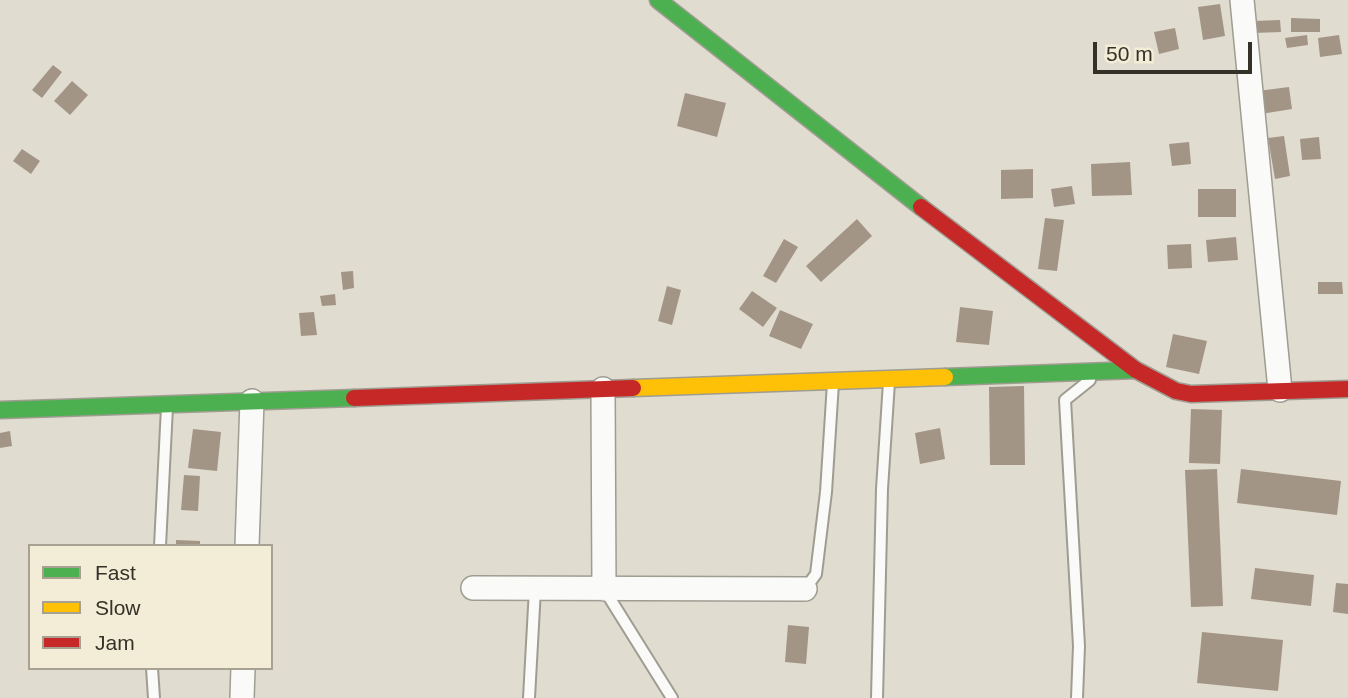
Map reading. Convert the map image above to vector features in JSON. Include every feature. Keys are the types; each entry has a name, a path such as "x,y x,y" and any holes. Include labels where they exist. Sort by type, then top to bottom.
{"street":[{"path":"658,0 1007,274 1136,370 1176,391 1191,394 1348,389"},
{"path":"1242,0 1280,390"},
{"path":"0,410 1136,370"},
{"path":"603,389 604,589"},
{"path":"247,544 253,401"},
{"path":"473,589 805,589"},
{"path":"242,698 243,670"}],"lane":[{"path":"1077,698 1079,646 1065,400 1100,372"},
{"path":"877,698 882,489 889,379"},
{"path":"805,589 816,574 826,492 834,381"},
{"path":"160,544 167,404"},
{"path":"528,698 535,589"},
{"path":"604,589 672,698"},
{"path":"152,670 154,698"}],"building":[{"path":"1220,4 1225,36 1203,40 1198,7"},
{"path":"1291,18 1320,19 1320,32 1291,32"},
{"path":"1280,20 1281,32 1254,33 1253,21"},
{"path":"1175,28 1179,49 1159,54 1154,32"},
{"path":"1307,35 1308,45 1287,48 1285,38"},
{"path":"1339,35 1342,54 1320,57 1318,38"},
{"path":"53,65 62,72 42,98 32,90"},
{"path":"72,81 88,95 70,115 54,101"},
{"path":"1289,87 1292,109 1261,114 1258,91"},
{"path":"685,93 726,103 717,137 677,126"},
{"path":"1284,136 1290,176 1275,179 1268,138"},
{"path":"1319,137 1321,159 1302,160 1300,139"},
{"path":"1189,142 1191,164 1172,166 1169,144"},
{"path":"22,149 40,161 31,174 13,161"},
{"path":"1130,162 1132,195 1092,196 1091,164"},
{"path":"1033,169 1033,198 1001,199 1001,170"},
{"path":"1072,186 1075,204 1054,207 1051,189"},
{"path":"1198,189 1236,189 1236,217 1198,217"},
{"path":"1045,218 1064,220 1057,271 1038,269"},
{"path":"857,219 872,236 821,282 806,266"},
{"path":"1236,237 1238,260 1208,262 1206,240"},
{"path":"784,239 798,247 776,283 763,276"},
{"path":"1191,244 1192,268 1168,269 1167,245"},
{"path":"353,271 354,288 343,290 341,272"},
{"path":"1318,282 1342,282 1343,294 1318,294"},
{"path":"667,286 681,290 672,325 658,321"},
{"path":"752,291 777,308 763,327 739,309"},
{"path":"335,294 336,305 322,306 320,296"},
{"path":"960,307 993,311 989,345 956,342"},
{"path":"780,310 813,324 801,349 769,336"},
{"path":"314,312 317,335 301,336 299,313"},
{"path":"1173,334 1207,341 1199,374 1166,367"},
{"path":"1024,386 1025,465 990,465 989,387"},
{"path":"1191,409 1222,410 1220,464 1189,463"},
{"path":"940,428 945,459 920,464 915,433"},
{"path":"193,429 221,432 217,471 188,468"},
{"path":"10,431 12,446 0,448 0,433"},
{"path":"1217,469 1223,606 1191,607 1185,470"},
{"path":"1241,469 1341,481 1337,515 1237,503"},
{"path":"184,475 200,476 198,511 181,510"},
{"path":"176,540 200,541 200,544 176,544"},
{"path":"1255,568 1314,575 1311,606 1251,599"},
{"path":"1336,583 1348,584 1348,614 1333,612"},
{"path":"788,625 809,627 806,664 785,662"},
{"path":"1202,632 1283,640 1278,691 1197,683"}],"traffic: fast":[{"path":"658,0 921,207"},
{"path":"945,377 1136,370"},
{"path":"0,410 354,398"}],"traffic: slow":[{"path":"633,388 945,377"}],"traffic: jam":[{"path":"921,207 1136,370 1176,391 1191,394 1348,389"},
{"path":"354,398 633,388"}]}
